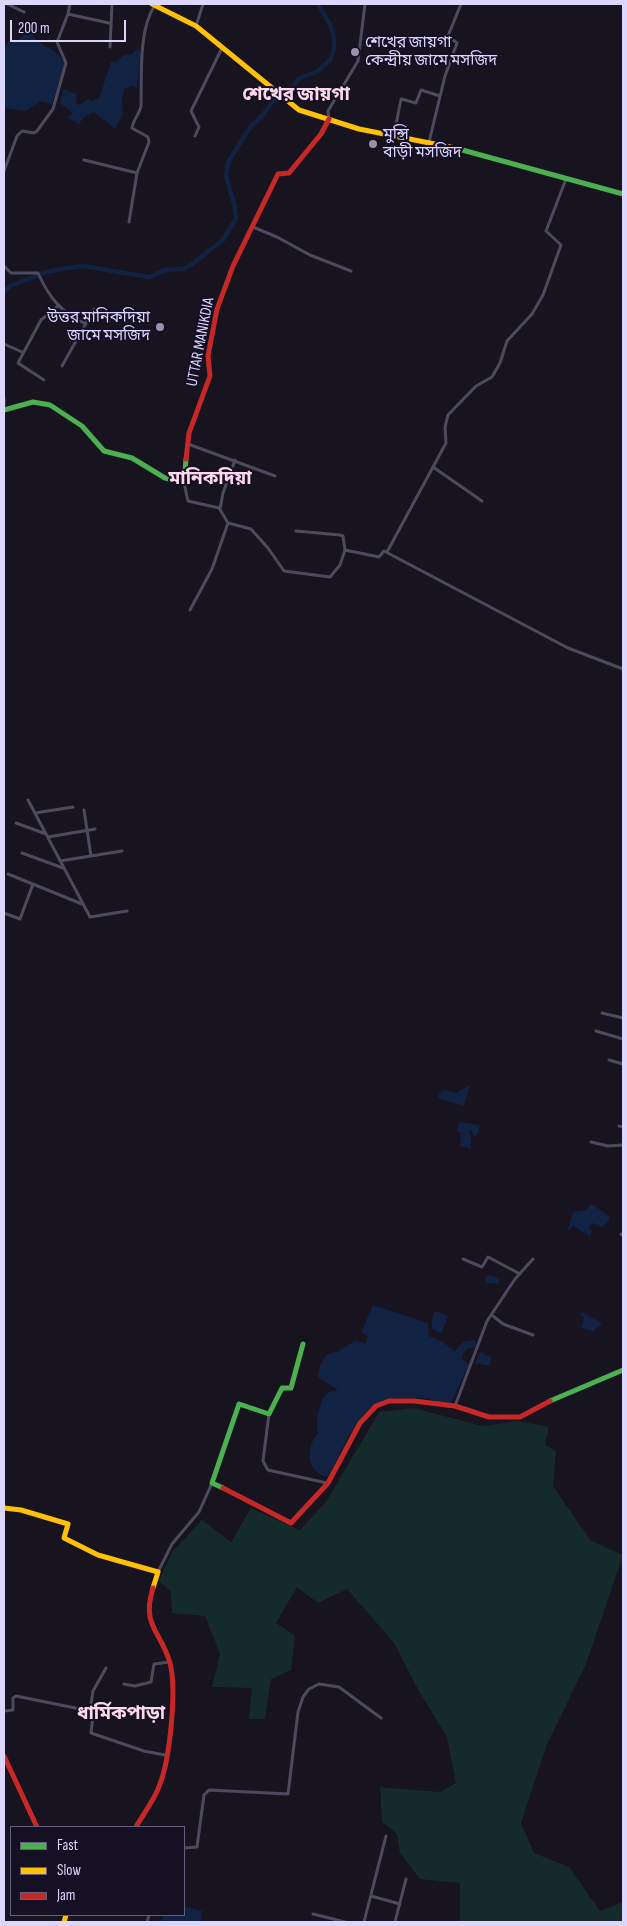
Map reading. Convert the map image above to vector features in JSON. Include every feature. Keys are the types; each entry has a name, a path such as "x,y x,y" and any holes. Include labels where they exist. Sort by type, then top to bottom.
{"street":[{"path":"6,4 24,12"},
{"path":"4,171 17,136 22,131 34,133 37,131 52,109 66,63 57,42 70,4"},
{"path":"110,47 109,23 112,4"},
{"path":"128,222 137,173 149,140 132,128 140,107 144,39 153,4 161,5 196,26 298,110 359,129 429,142 506,161 623,194"},
{"path":"196,26 203,4"},
{"path":"328,119 328,111 358,62 366,4"},
{"path":"429,142 440,96 457,43 448,36 449,29 461,4"},
{"path":"68,14 109,23"},
{"path":"195,136 199,127 191,111 222,48"},
{"path":"394,135 401,99 416,103 421,90 440,96"},
{"name":"UTTAR MANIKDIA","path":"184,483 191,427 210,376 208,356 217,309 233,266 278,174 289,173 321,134 328,119"},
{"path":"84,160 137,173"},
{"path":"387,552 446,443 445,427 448,416 476,386 492,376 500,363 507,341 532,314 543,295 561,245 546,231 566,179"},
{"path":"253,226 310,255 351,270"},
{"path":"4,266 11,272 38,272 42,282 58,306 86,324"},
{"path":"44,380 18,363 22,352 41,320 58,306"},
{"path":"62,366 94,309"},
{"path":"4,344 22,352"},
{"path":"4,398 4,405"},
{"path":"4,410 13,409 31,402 44,403 55,407 92,435 99,448 125,458 134,459 169,481 184,483 189,502 220,509"},
{"path":"188,444 275,476"},
{"path":"235,460 222,493 220,509 228,523 251,529 268,548 284,571 330,577 340,565 345,550 343,536 296,531"},
{"path":"433,467 482,500"},
{"path":"190,610 212,568 228,523"},
{"path":"345,550 379,557 384,551 387,552 568,648 623,669"},
{"path":"28,800 90,918 127,912"},
{"path":"35,813 73,807"},
{"path":"84,810 91,856"},
{"path":"16,823 47,835 95,829"},
{"path":"60,861 122,851"},
{"path":"22,853 64,869"},
{"path":"8,874 83,904"},
{"path":"4,913 20,919 33,884"},
{"path":"602,1013 623,1018"},
{"path":"596,1031 623,1039"},
{"path":"610,1060 623,1064"},
{"path":"591,1142 608,1146 623,1145"},
{"path":"463,1259 482,1267 490,1258 520,1274"},
{"path":"455,1406 487,1321 532,1259"},
{"path":"492,1316 503,1324 533,1334"},
{"path":"303,1344 298,1372 291,1388 282,1388 269,1414 263,1461 268,1470 328,1483"},
{"path":"212,1484 235,1493 291,1523 328,1483 360,1422 376,1406 396,1401 455,1406 489,1417 520,1417 541,1405 623,1370"},
{"path":"137,1826 160,1785 166,1755 174,1689 170,1662 148,1617 149,1600 158,1572 172,1544 199,1512 212,1484 238,1404 269,1414"},
{"path":"4,1508 21,1510 68,1524 64,1538 98,1554 158,1572"},
{"path":"124,1684 135,1686 151,1682 154,1664 170,1662"},
{"path":"106,1668 93,1691 90,1711 93,1716 91,1733 144,1751 166,1755"},
{"path":"185,1848 197,1847 204,1795 209,1790 288,1794 298,1712 303,1697 309,1689 319,1684 339,1687 381,1718"},
{"path":"4,1711 13,1710 13,1698 16,1696 90,1711"},
{"path":"4,1756 37,1826"},
{"path":"364,1922 386,1836"},
{"path":"395,1922 406,1880"},
{"path":"371,1896 400,1904"},
{"path":"313,1914 345,1922"}],"green space":[{"path":"414,1408 482,1426 518,1421 549,1427 545,1445 556,1451 553,1486 591,1541 623,1555 586,1664 547,1744 521,1823 534,1853 569,1867 600,1911 623,1902 623,1922 460,1922 460,1883 420,1879 400,1853 397,1834 382,1822 380,1787 440,1792 456,1783 447,1737 420,1693 394,1643 347,1589 318,1603 297,1587 276,1623 295,1636 291,1670 271,1679 265,1719 249,1719 252,1688 212,1687 220,1654 205,1616 172,1613 171,1592 159,1581 172,1552 202,1520 231,1542 251,1508 300,1530 326,1502 379,1412"}],"water":[{"path":"23,30 34,33 33,37 59,55 65,63 52,104 41,101 26,111 4,108 4,49 10,39 18,40 23,36"},
{"path":"138,47 141,54 137,88 131,85 124,90 122,100 123,114 115,129 94,112 84,117 79,124 68,118 73,113 60,103 63,89 77,94 76,103 79,105 88,99 92,101 99,98 111,62 118,61 122,56 132,54"},
{"path":"470,1085 464,1106 438,1098 439,1093 445,1090 456,1093"},
{"path":"459,1122 480,1125 478,1134 473,1137 472,1131 469,1130 471,1149 460,1146 461,1133 457,1132"},
{"path":"591,1204 608,1215 610,1219 603,1227 593,1223 588,1228 592,1230 590,1236 574,1226 567,1231 573,1212 586,1210"},
{"path":"490,1275 499,1279 499,1284 486,1283 486,1277"},
{"path":"373,1305 428,1323 429,1336 443,1342 455,1351 463,1342 474,1340 476,1342 474,1348 468,1348 462,1355 462,1360 469,1364 451,1403 416,1398 389,1400 375,1405 356,1424 327,1477 315,1470 311,1464 310,1451 311,1445 318,1433 317,1420 322,1401 325,1395 338,1390 318,1377 320,1366 326,1355 339,1351 356,1340 365,1344 368,1337 361,1332"},
{"path":"435,1311 448,1316 441,1334 432,1329 432,1319"},
{"path":"582,1312 602,1323 593,1331 581,1328 584,1318 580,1314"},
{"path":"480,1352 491,1357 490,1366 475,1363"},
{"path":"185,1906 202,1911 201,1922 161,1922 163,1916 185,1916"}],"waterway":[{"path":"4,292 10,286 46,272 67,268 83,266 149,277 165,270 183,269 223,240 236,218 235,207 226,176 228,162 251,126 261,117 273,101 279,96 290,93 298,79 318,71 330,60 334,49 334,37 330,25 318,4"}],"traffic: fast":[{"path":"455,148 623,194"},
{"path":"4,410 33,402 50,405 82,426 104,451 132,458 165,478 184,483 186,459"},
{"path":"223,1488 212,1483 239,1404 269,1414 282,1388 291,1388 303,1344"},
{"path":"550,1401 623,1370"}],"traffic: slow":[{"path":"152,4 196,26 299,110 359,129 455,148"},
{"path":"4,1508 21,1510 68,1524 64,1538 98,1555 158,1572 153,1588"},
{"path":"64,1922 66,1916"}],"traffic: jam":[{"path":"186,459 189,433 210,376 208,356 217,309 233,266 278,174 289,173 321,134 329,119"},
{"path":"223,1488 291,1523 328,1483 360,1423 376,1406 389,1401 414,1401 455,1406 489,1417 520,1417 550,1401"},
{"path":"137,1826 158,1790 164,1772 173,1706 170,1663 154,1628 149,1611 153,1588"},
{"path":"4,1756 37,1826"}],"place":[{"name":"শেখের জায়গা কেন্দ্রীয় জামে মসজিদ","path":"355,52"},
{"name":"মুন্সি বাড়ী মসজিদ","path":"373,144"},
{"name":"উত্তর মানিকদিয়া জামে মসজিদ","path":"160,327"}],"district":[{"name":"শেখের জায়গা","path":"296,95"},
{"name":"মানিকদিয়া","path":"210,479"},
{"name":"ধার্মিকপাড়া","path":"121,1714"}]}
